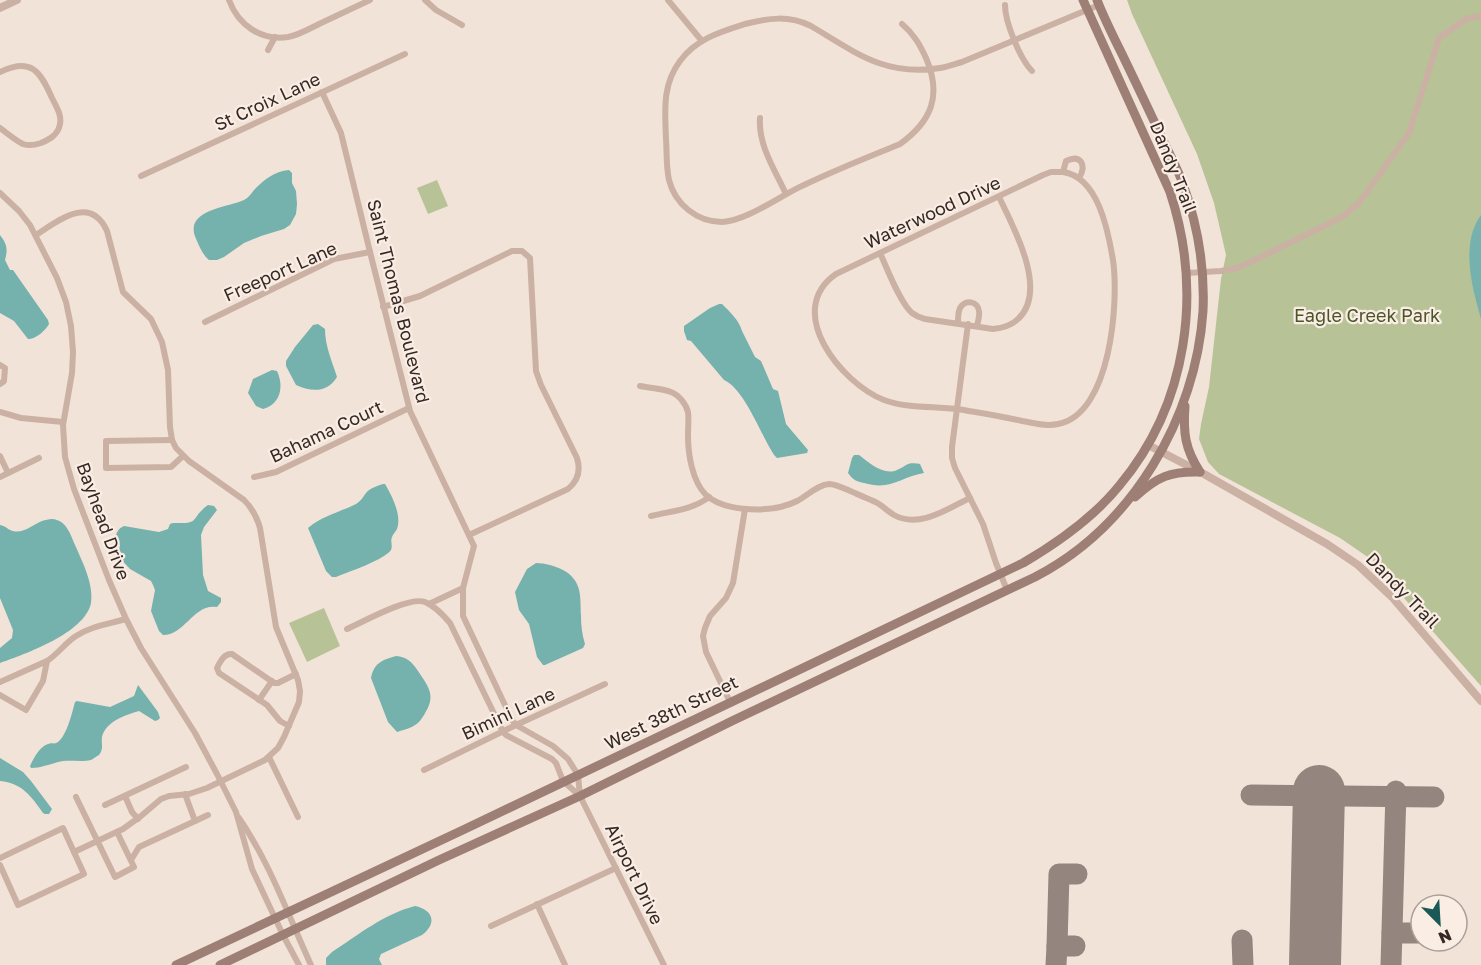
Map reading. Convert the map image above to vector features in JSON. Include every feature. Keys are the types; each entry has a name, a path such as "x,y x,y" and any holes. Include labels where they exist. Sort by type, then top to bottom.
{"main road":[{"name":"Dandy Trail","path":"1083,0 1170,192 1179,224 1187,273 1187,307 1176,380 1148,445"},
{"name":"Dandy Trail","path":"1098,3 1182,180 1195,226 1202,272 1203,309 1193,371 1185,398 1160,451"},
{"path":"1115,514 1149,484 1160,478 1174,474 1200,472 1185,438 1185,398"},
{"name":"West 38th Street","path":"176,965 1000,574 1047,549 1085,520 1118,488 1148,445"},
{"name":"West 38th Street","path":"220,965 449,855 580,796 1056,565 1080,547 1115,514 1142,481 1160,451"}],"street":[{"path":"0,8 17,0"},
{"path":"229,0 235,13 246,26 255,32 275,37 297,35 370,0"},
{"path":"425,0 436,10 462,25"},
{"path":"668,0 702,41"},
{"path":"902,24 918,41 931,69 934,87 932,105 923,124 910,137 900,144 805,184 729,221 701,218 686,208 677,198 669,181 664,105 666,90 678,63 687,52 718,32 762,20 787,18 805,23 868,60 897,68 931,69 962,62 1098,3"},
{"path":"1005,6 1006,18 1023,60 1032,71"},
{"path":"1187,273 1237,268 1342,217 1359,203 1409,133 1439,38 1466,19 1481,16"},
{"path":"268,50 275,37"},
{"name":"St Croix Lane","path":"141,176 405,54"},
{"path":"0,72 10,67 29,67 41,76 60,118 58,130 54,136 36,145 19,142 0,128"},
{"name":"Saint Thomas Boulevard","path":"322,92 341,133 409,408 474,546 463,588 463,616 516,725"},
{"path":"760,118 763,143 786,194"},
{"path":"956,408 1046,425 1057,425 1077,416 1089,401 1103,368 1114,323 1113,262 1101,213 1088,186 1079,178 1083,168 1082,163 1072,158 1066,161 1063,172"},
{"name":"Waterwood Drive","path":"956,408 900,404 876,396 844,373 835,362 819,332 814,315 821,289 833,276 1047,173 1071,173 1079,178"},
{"name":"Bayhead Drive","path":"0,193 21,214 36,235 66,302 73,351 63,422 65,458 71,482 109,580 126,619 150,663 195,733 236,812 254,840 311,965"},
{"path":"880,253 905,305 913,313 926,319 993,329 1011,325 1028,305 1029,279 1018,237 999,197"},
{"path":"36,235 75,212 93,215 103,224 123,292 151,319 162,342 168,370 170,427 176,448 183,456 244,500 257,517 276,627 299,682 300,694 299,702 282,742 262,762 201,790 161,799 138,819 117,832 74,852"},
{"path":"383,307 420,296 512,251 524,252 531,262 536,371 579,463 578,477 573,485 564,491 469,535"},
{"name":"Freeport Lane","path":"205,322 334,259 370,252"},
{"path":"958,323 961,306 966,302 972,302 979,309 977,326"},
{"path":"968,324 956,408 952,458 956,471 983,524 1007,590"},
{"path":"0,365 5,368 4,381 0,384"},
{"path":"639,386 671,392 683,402 688,414 688,444 699,486 709,497 724,504 745,509 777,508 792,504 818,488 830,484 873,501 893,515 911,520 927,519 970,498"},
{"name":"Bahama Court","path":"254,477 276,472 409,408"},
{"path":"0,412 21,418 63,422"},
{"path":"172,440 106,441 106,468 171,467 183,456"},
{"name":"Dandy Trail","path":"1148,445 1332,547 1358,565 1392,597 1481,701"},
{"path":"0,456 8,473"},
{"path":"0,477 39,458"},
{"path":"651,516 690,507 709,497"},
{"path":"730,702 705,649 703,636 710,616 726,598 733,583 745,509"},
{"path":"429,604 463,588"},
{"path":"347,629 405,603 423,601 436,609 450,623 502,732 552,759 563,781 580,796"},
{"path":"450,623 463,616"},
{"path":"0,682 47,661 75,637 91,628 126,619"},
{"path":"289,726 280,721 270,708 218,672 217,668 226,655 232,654 278,683 296,674"},
{"path":"0,695 26,710 43,681 47,661"},
{"path":"259,700 272,681"},
{"name":"Bimini Lane","path":"424,770 606,684"},
{"path":"516,725 553,746 568,759 578,775 580,796"},
{"path":"269,757 298,817"},
{"path":"105,805 186,767"},
{"path":"185,794 195,821"},
{"path":"125,796 138,819"},
{"name":"Airport Drive","path":"580,796 664,965"},
{"path":"76,797 114,877 134,867 117,832"},
{"name":"Bayhead Drive","path":"236,812 252,869 299,965"},
{"path":"131,860 139,847 208,815"},
{"path":"0,858 63,828 84,874 18,905 0,865"},
{"path":"491,926 616,868"},
{"path":"537,904 565,965"}],"green space":[{"name":"Eagle Creek Park","path":"1127,0 1481,0 1481,686 1375,562 1340,538 1219,474 1208,462 1199,439 1209,387 1221,279 1226,255 1214,203 1197,154"},
{"path":"437,180 448,206 428,214 417,188"},
{"path":"324,608 340,646 307,662 289,623"}],"water":[{"path":"289,170 292,173 297,204 296,214 290,225 244,243 224,257 209,260 201,249 194,231 195,223 200,217 217,208 244,200 270,177"},
{"path":"1481,215 1481,319 1474,293 1469,252 1475,226"},
{"path":"0,235 6,247 5,260 10,270 13,270 48,320 49,324 45,329 31,339 28,339 14,321 0,313"},
{"path":"722,304 739,323 755,357 761,361 773,389 778,391 786,424 808,450 807,453 777,458 739,393 724,380 691,341 687,340 684,326"},
{"path":"318,324 325,329 327,347 337,377 328,386 313,390 296,385 286,366 286,361 313,325"},
{"path":"272,370 277,371 279,377 279,394 274,403 263,409 256,406 248,393 253,379"},
{"path":"854,455 859,455 877,468 887,471 897,470 910,464 920,464 924,473 889,484 861,483 848,473"},
{"path":"383,484 393,500 398,518 397,529 391,539 391,550 374,562 332,577 326,571 308,528 325,517 356,504 374,487"},
{"path":"208,505 214,506 217,510 201,535 203,575 208,591 221,598 221,602 217,607 202,610 171,634 163,635 151,611 155,590 153,585 151,581 130,569 118,556 120,545 115,540 116,534 124,526 159,532 168,529 173,523 188,523"},
{"path":"52,519 61,522 71,536 89,581 91,603 78,624 66,633 38,648 0,663 0,648 12,638 13,630 0,598 0,525 17,532"},
{"path":"536,563 560,569 574,579 579,590 581,626 585,644 583,648 545,665 537,657 529,624 519,610 515,592 527,569"},
{"path":"396,656 414,665 431,697 428,708 419,722 397,732 388,722 371,678 379,663"},
{"path":"138,685 158,712 160,718 158,720 155,721 139,711 128,714 112,723 104,731 101,753 91,760 63,761 31,768 33,760 42,748 61,739 69,724 75,702 110,707 134,696"},
{"path":"0,758 23,772 31,781 52,809 49,814 43,813 30,796 20,788 0,781"},
{"path":"415,906 430,914 430,926 422,935 381,954 379,959 382,965 326,965 326,958 332,952 362,932 393,914"}],"taxiway":[{"path":"1391,965 1396,791"},
{"path":"1251,795 1434,797"},
{"path":"1057,946 1059,874 1077,874"},
{"path":"1392,933 1409,933"},
{"path":"1242,940 1243,965"},
{"path":"1056,965 1057,946 1075,946"}],"runway":[{"path":"1315,965 1319,791"}]}
